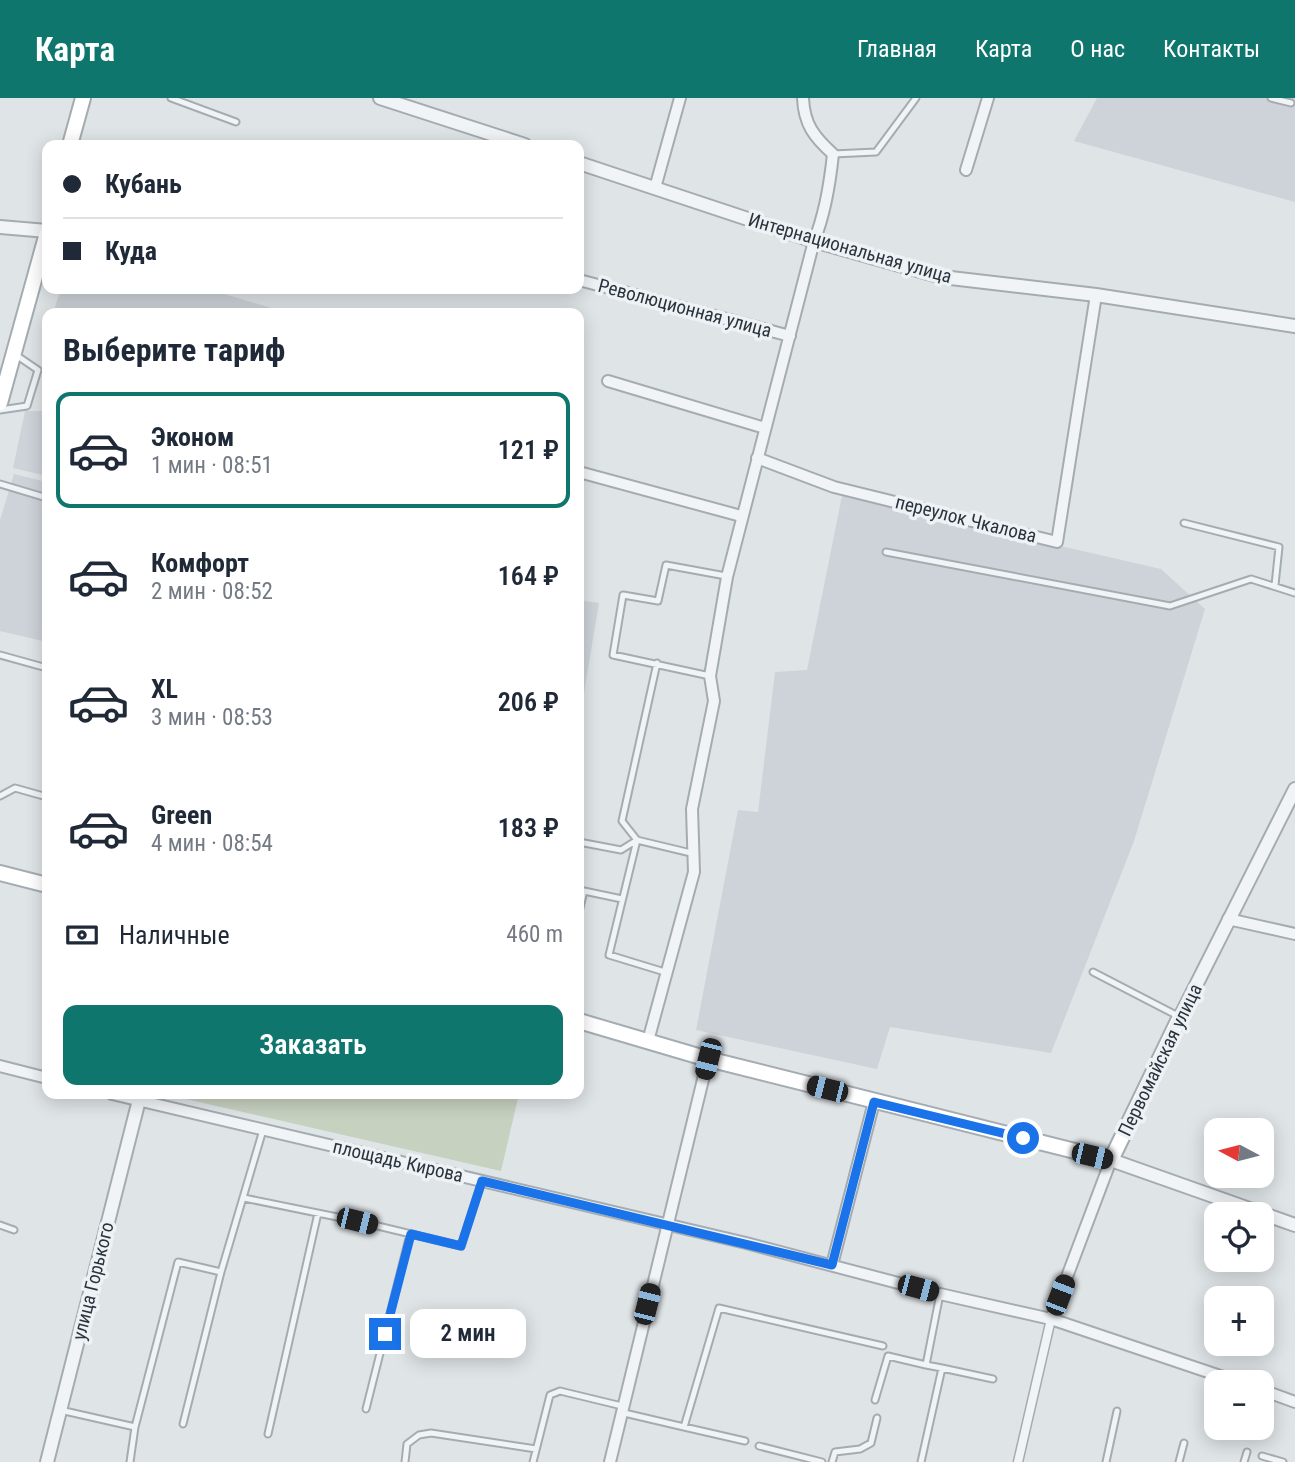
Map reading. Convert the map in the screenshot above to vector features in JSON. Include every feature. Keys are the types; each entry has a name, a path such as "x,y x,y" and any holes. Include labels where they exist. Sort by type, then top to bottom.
{"main road":[{"path":"71,140 83,98"},
{"path":"0,403 42,250"},
{"path":"0,873 42,884"},
{"name":"Первомайская улица","path":"1111,1160 1180,1017"},
{"path":"584,1022 708,1059 1111,1160"}],"street":[{"path":"380,98 510,140"},
{"path":"655,188 680,98"},
{"path":"803,98 804,114 812,135 833,154"},
{"path":"966,170 988,98"},
{"name":"Революционная улица","path":"648,1041 694,872 691,853 692,809 714,701 710,676 727,577 814,241 821,225 833,154"},
{"name":"Интернациональная улица","path":"584,165 814,241 942,277 1096,296 1295,326"},
{"path":"0,227 42,231"},
{"name":"Революционная улица","path":"584,281 790,336"},
{"name":"переулок Чкалова","path":"757,458 834,487 1057,542 1096,296"},
{"path":"608,381 765,428"},
{"path":"584,473 741,516"},
{"name":"Первомайская улица","path":"1180,1017 1295,789"},
{"path":"1228,919 1295,934"},
{"path":"610,1462 708,1059"},
{"path":"0,1066 42,1077"},
{"name":"площадь Кирова","path":"134,1099 1051,1319 1204,1371"},
{"name":"улица Горького","path":"47,1462 139,1100"},
{"path":"832,1265 874,1102"},
{"path":"1111,1160 1295,1224"},
{"name":"Первомайская улица","path":"1018,1462 1051,1319 1111,1160"},
{"path":"1274,1395 1295,1402"}],"lane":[{"path":"171,98 236,122"},
{"path":"833,154 876,152 916,98"},
{"path":"1271,98 1291,103"},
{"path":"0,410 27,406 38,370 13,354"},
{"path":"0,484 42,497"},
{"path":"1184,523 1279,547 1275,585"},
{"path":"886,552 1170,606 1251,579 1295,593"},
{"path":"710,676 613,655 623,595 658,601 666,565 727,577"},
{"path":"0,654 42,667"},
{"path":"657,663 622,821 637,841 691,853"},
{"path":"0,796 15,788 42,796"},
{"path":"584,843 621,850 637,841"},
{"path":"637,841 609,955 668,973"},
{"path":"584,891 622,899"},
{"path":"1093,972 1180,1017"},
{"path":"183,1424 221,1272 263,1130"},
{"path":"357,1221 461,1246 482,1181"},
{"path":"244,1198 347,1219"},
{"path":"268,1434 318,1213"},
{"path":"0,1225 14,1230"},
{"path":"366,1409 411,1234"},
{"path":"130,1462 135,1427 178,1262 221,1272"},
{"path":"926,1364 940,1294"},
{"path":"684,1427 719,1308 883,1346"},
{"path":"876,1400 888,1356 993,1379"},
{"path":"921,1462 942,1368"},
{"path":"533,1462 550,1395 560,1391 684,1427 745,1441"},
{"path":"60,1410 135,1427"},
{"path":"1106,1462 1118,1411"},
{"path":"832,1462 835,1452 860,1449 871,1443 877,1418"},
{"path":"405,1462 407,1444 419,1435 431,1433 536,1449"},
{"path":"1178,1462 1184,1443"},
{"path":"759,1446 822,1462"},
{"path":"1244,1462 1247,1452"},
{"path":"1262,1456 1283,1462"}],"shaded area":[{"path":"1097,98 1295,98 1295,202 1074,141"},
{"path":"59,294 225,294 271,308 55,308"},
{"path":"25,411 42,411 42,475 13,468"},
{"path":"14,474 42,481 42,641 0,631 0,520"},
{"path":"842,496 1161,569 1205,609 1134,841 1051,1053 890,1027 877,1069 696,1030 738,810 758,812 775,672 807,670"},
{"path":"584,601 599,603 584,693"}],"green space":[{"path":"186,1099 518,1099 501,1171"}],"route":[{"path":"385,1334 411,1234 461,1246 482,1181 832,1265 874,1102 1023,1138"}]}
